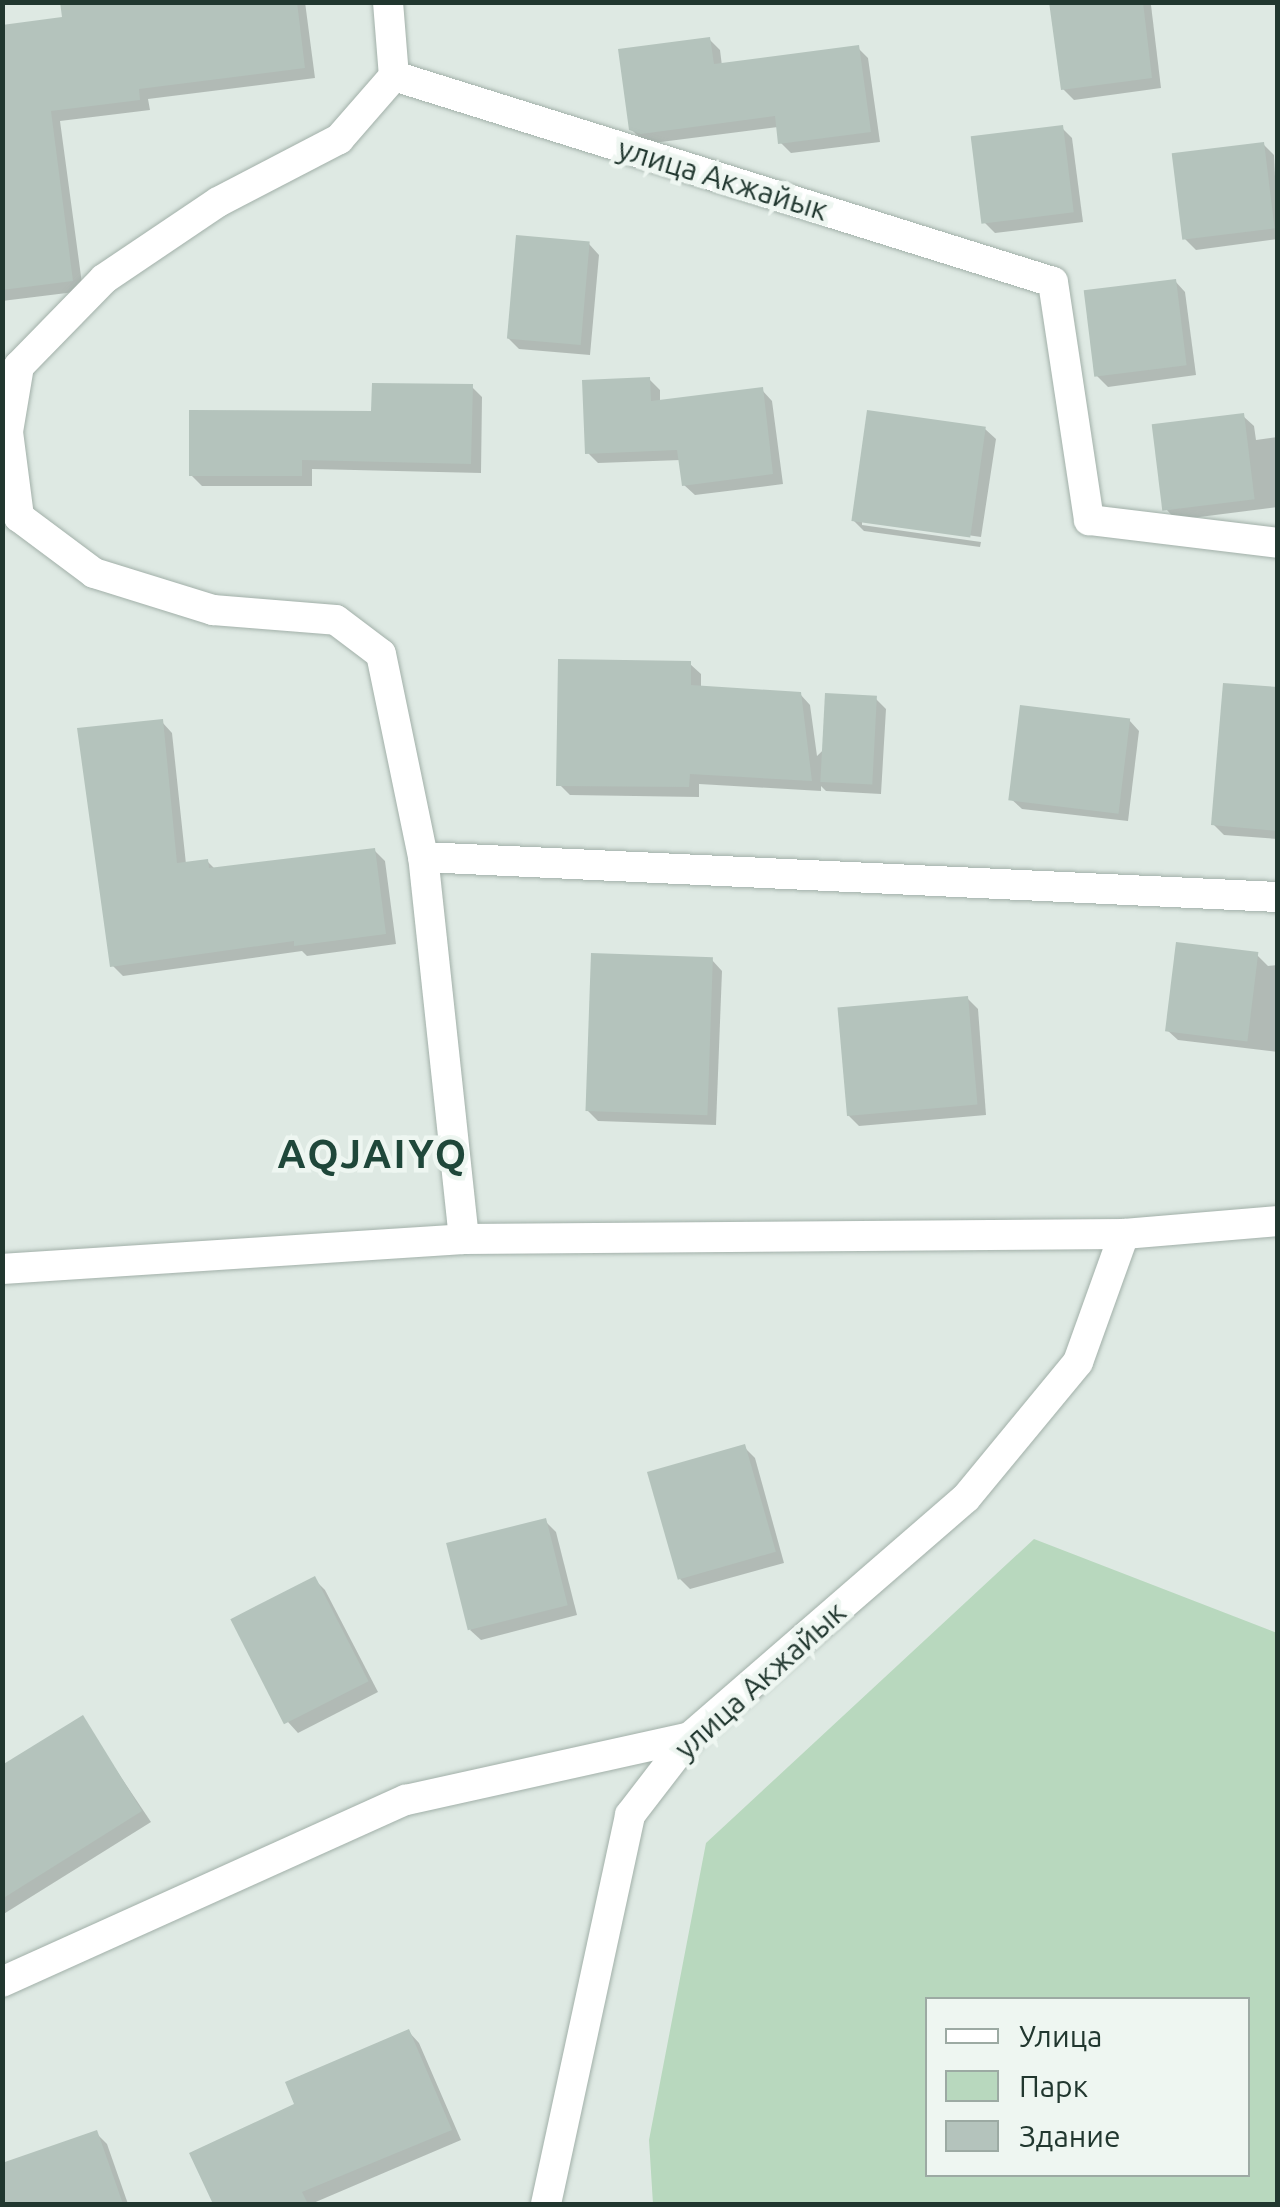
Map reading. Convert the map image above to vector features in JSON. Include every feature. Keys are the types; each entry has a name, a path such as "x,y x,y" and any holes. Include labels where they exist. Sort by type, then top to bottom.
{"street":[{"path":"388,2 394,76 338,140 218,202 104,279 19,366 8,432 19,517 94,573 213,610 336,620 381,654 424,857 464,1238"},
{"name":"улица Акжайык","path":"394,76 1053,282 1089,520 1278,544"},
{"path":"424,857 1278,897"},
{"path":"2,1270 464,1238 1124,1234 1278,1221"},
{"name":"улица Акжайык","path":"546,2204 630,1814 690,1737 966,1498 1078,1362 1124,1234"},
{"path":"2,1982 406,1800 690,1737"}],"green space":[{"path":"1034,1539 1277,1633 1277,2204 653,2204 649,2140 706,1843"}],"building":[{"path":"60,2 297,2 305,68 139,89 140,100 51,111 73,281 2,290 2,25 62,17"},
{"path":"1049,2 1143,2 1152,78 1061,90"},
{"path":"710,37 714,64 859,45 871,132 778,144 775,116 641,134 629,130 618,49"},
{"path":"1063,125 1074,212 981,224 971,136"},
{"path":"1264,142 1275,228 1182,240 1172,153"},
{"path":"516,235 590,241 581,345 507,339"},
{"path":"1176,279 1187,365 1094,377 1084,290"},
{"path":"650,377 651,401 763,387 773,474 682,486 677,450 585,454 582,380"},
{"path":"372,383 473,384 471,464 302,460 302,476 189,476 189,410 371,411"},
{"path":"867,410 986,427 970,538 851,521"},
{"path":"1244,413 1255,499 1162,511 1152,424"},
{"path":"558,659 691,661 691,685 801,692 812,781 690,774 689,787 556,786"},
{"path":"1223,683 1278,687 1278,831 1211,825"},
{"path":"825,693 877,696 872,785 820,782"},
{"path":"1020,705 1130,719 1118,814 1008,800"},
{"path":"163,719 177,863 208,859 209,868 375,848 386,934 294,946 294,941 110,967 77,728"},
{"path":"1176,942 1258,952 1247,1041 1165,1031"},
{"path":"591,953 713,957 707,1115 585,1111"},
{"path":"968,996 977,1105 847,1116 837,1007"},
{"path":"745,1444 776,1552 678,1580 647,1472"},
{"path":"546,1518 568,1605 468,1630 446,1543"},
{"path":"315,1576 369,1681 284,1724 230,1619"},
{"path":"83,1715 142,1811 2,1899 2,1765"},
{"path":"409,2029 452,2130 302,2192 308,2204 213,2204 189,2153 294,2104 285,2082"},
{"path":"97,2130 123,2204 2,2204 2,2163"}],"district":[{"name":"AQJAIYQ","path":"373,1154"}]}
